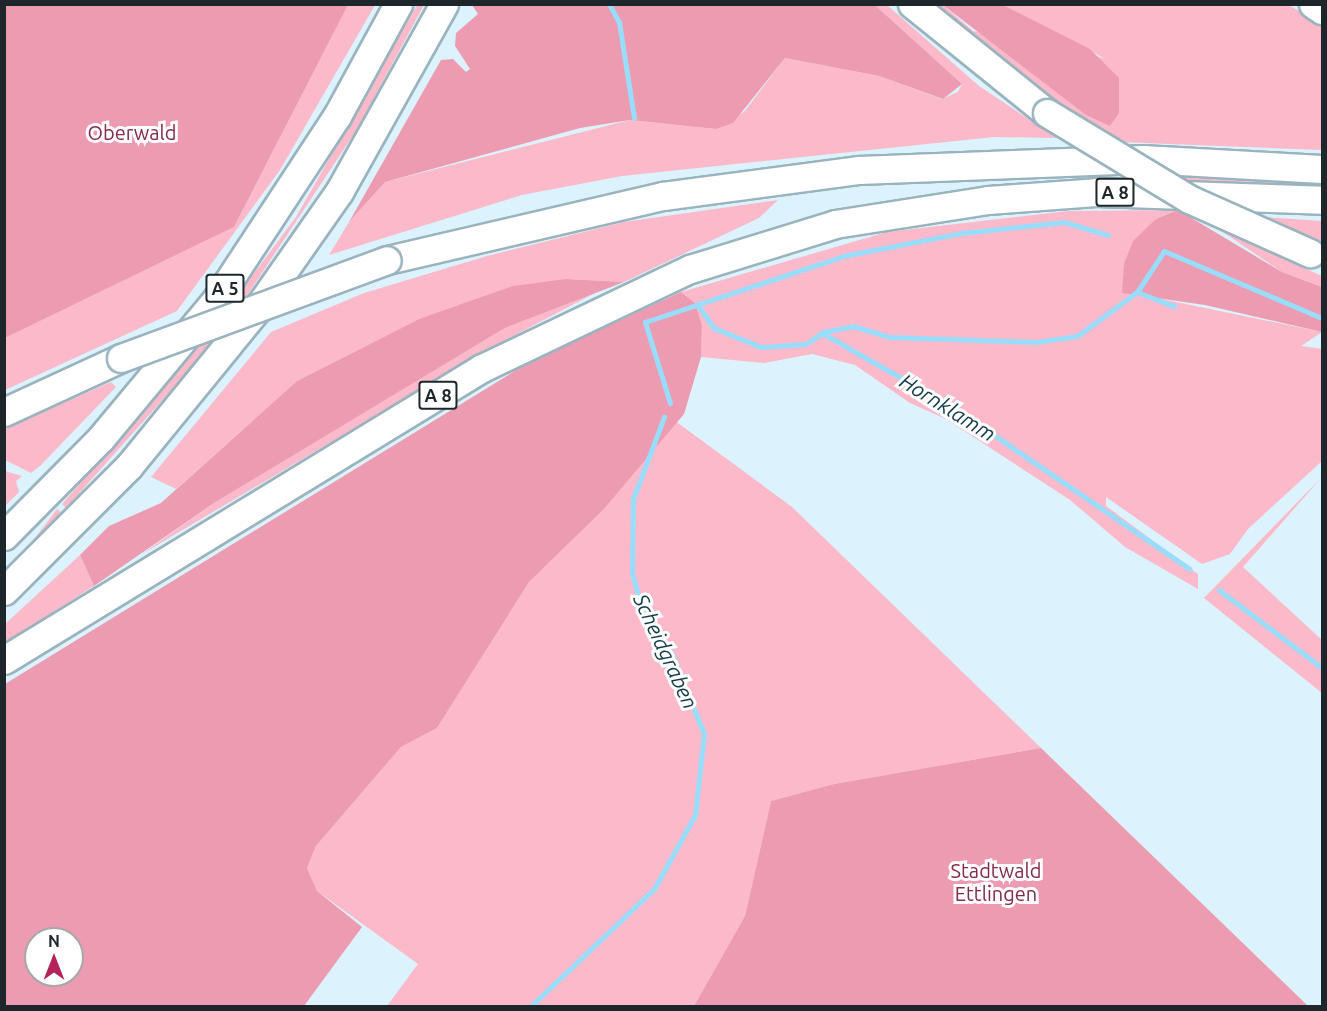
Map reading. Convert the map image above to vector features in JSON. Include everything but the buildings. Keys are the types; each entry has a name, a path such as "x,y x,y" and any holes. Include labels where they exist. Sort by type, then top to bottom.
{"highway":[{"name":"A 5","path":"4,536 101,438 216,300 325,136 398,4"},
{"name":"A 5","path":"4,591 129,466 258,309 339,192 444,4"},
{"name":"A 8","path":"912,4 1047,113 1190,199 1316,255"},
{"path":"1313,4 1323,10"},
{"name":"A 8","path":"4,412 121,358 387,260 630,202 860,170 1143,159 1323,169"},
{"name":"A 8","path":"4,660 482,368 690,269 835,224 988,200 1096,192 1323,200"}],"shaded area":[{"path":"348,5 375,5 280,170 177,311 5,390 5,338 234,227"},
{"path":"417,5 424,5 356,131 246,297 192,367 66,508 62,504 202,343 296,217"},
{"path":"875,5 887,5 979,86 1057,138 994,137 622,176 522,195 329,255 349,222 385,182 630,120 716,129 744,112 785,58 879,76 942,99 958,92 962,84"},
{"path":"933,5 943,5 973,31 1104,58 1003,5 1288,5 1322,23 1322,150 1118,142 1021,79"},
{"path":"1177,175 1322,182 1322,188 1188,181"},
{"path":"778,200 759,218 624,282 566,279 419,319 297,381 176,489 151,477 271,332 364,293 487,256 624,222"},
{"path":"1178,210 1156,219 1127,292 1322,332 1301,346 1322,349 1322,461 1248,529 1230,554 1202,564 1106,497 1106,506 1198,574 1198,589 1125,547 1070,500 946,419 910,403 855,365 812,354 764,363 701,357 702,325 695,303 681,292 887,232 1068,211"},
{"path":"1264,217 1322,221 1322,241 1291,229"},
{"path":"1220,230 1322,276 1322,287 1282,272"},
{"path":"595,293 483,352 142,554 214,503 505,328"},
{"path":"111,382 116,387 31,473 5,460 5,428"},
{"path":"674,420 792,507 1041,748 834,784 771,801 745,916 694,1006 387,1006 418,964 317,891 307,868 316,846 401,747 437,728 529,582 603,510"},
{"path":"5,471 22,476 16,481 19,492 5,506"},
{"path":"1322,477 1243,567 1322,640 1322,693 1204,598"},
{"path":"57,509 61,512 17,570 13,567"},
{"path":"80,555 94,586 5,643 5,624"}],"green space":[{"name":"Oberwald","path":"5,4 348,5 234,227 5,338"},
{"path":"472,5 875,5 962,84 943,99 879,76 785,58 733,123 716,129 630,120 580,128 385,182 349,222 441,60 453,59 466,72 470,69 455,46 456,33 478,14"},
{"path":"943,5 1003,5 1090,49 1119,78 1119,113 1110,126 1086,115"},
{"path":"1178,210 1282,272 1322,287 1322,332 1205,305 1122,293 1124,264 1133,241 1156,219"},
{"path":"566,279 624,282 505,328 214,503 94,586 80,555 109,526 161,503 297,381 419,319 513,286"},
{"path":"681,292 695,303 702,325 701,357 684,414 603,510 529,582 437,728 401,747 316,846 307,868 317,891 362,927 304,1006 5,1006 5,684 531,361"},
{"name":"Stadtwald Ettlingen","path":"1041,748 1308,1006 694,1006 745,916 771,801 834,784"}],"waterway":[{"name":"Scheidgraben","path":"609,4 619,22 634,118"},
{"path":"670,403 645,322 843,256 961,233 1064,222 1108,235"},
{"path":"1137,292 1164,251 1322,318"},
{"path":"823,332 853,326 890,337 1037,342 1077,336 1137,292 1174,306"},
{"name":"Hornklamm","path":"697,304 714,328 761,347 806,344 822,333 956,409 1190,569"},
{"name":"Scheidgraben","path":"531,1006 654,889 695,815 704,734 668,645 643,613 632,573 633,499 664,417"},
{"name":"Hornklamm","path":"1219,590 1322,668"}]}
